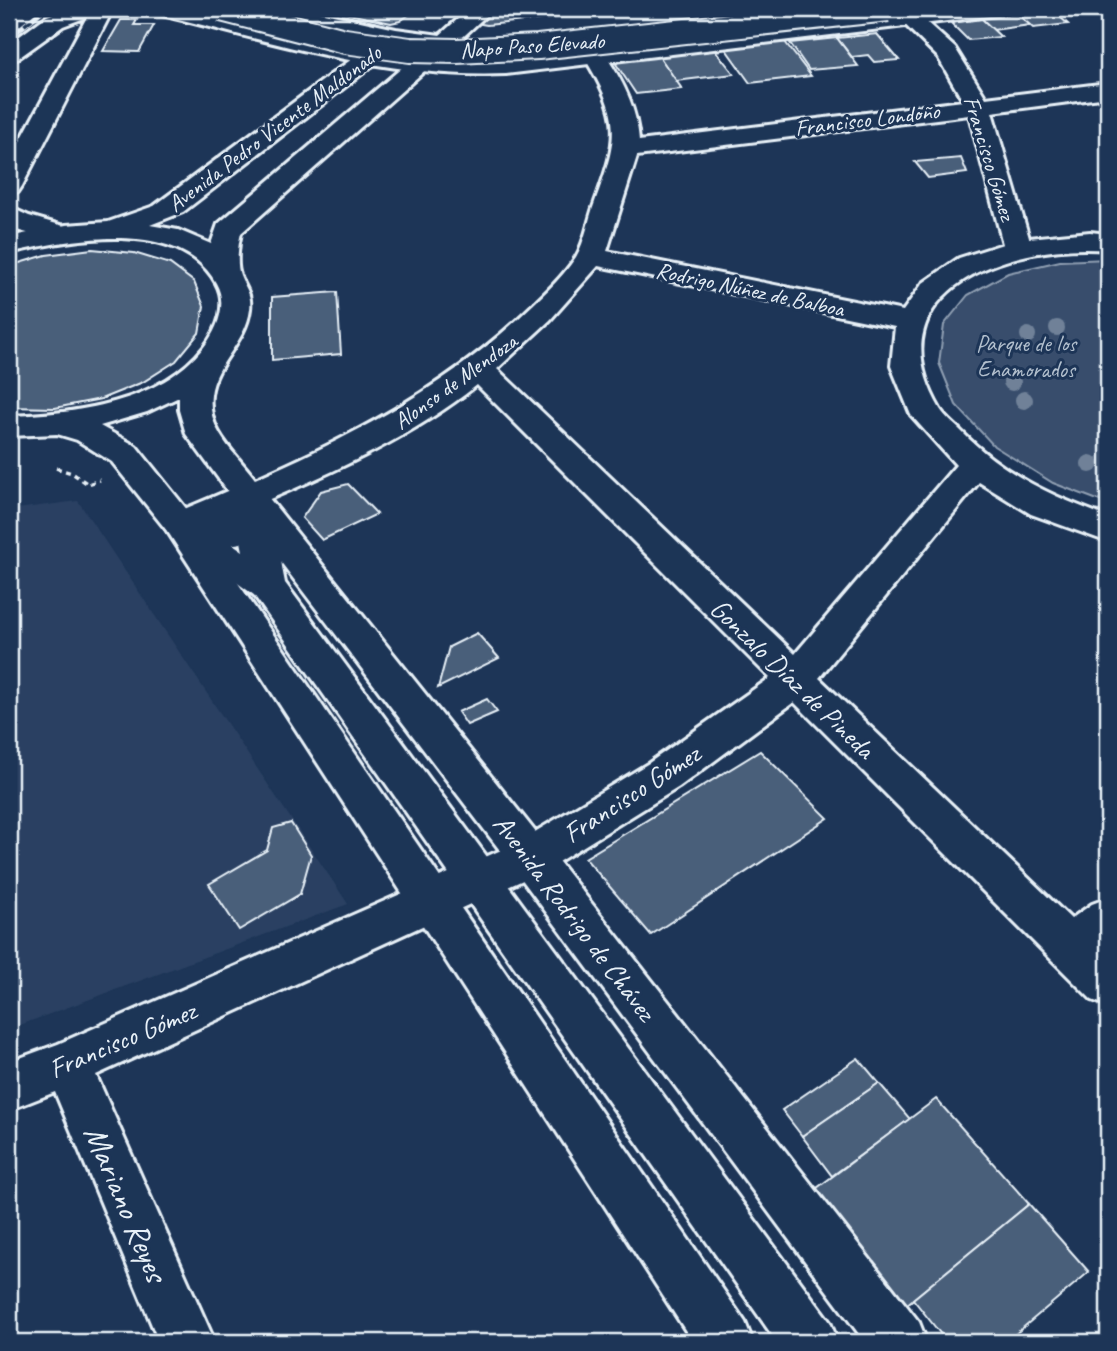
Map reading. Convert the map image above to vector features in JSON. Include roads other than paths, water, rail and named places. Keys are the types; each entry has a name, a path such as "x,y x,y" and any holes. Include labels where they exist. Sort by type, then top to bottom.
{"street":[{"path":"9,54 55,21 88,9"},
{"path":"9,186 102,9"},
{"path":"166,9 368,58 418,66 506,67 906,14 998,9"},
{"name":"Napo Paso Elevado","path":"221,9 358,43 410,50 457,51 538,47 888,9"},
{"path":"279,9 396,36 444,41 503,40 735,12 800,9"},
{"name":"Avenida Pedro Vicente Maldonado","path":"225,271 225,240 228,230 242,215 482,9"},
{"name":"Francisco Gómez","path":"906,14 947,53 978,105 1018,248"},
{"name":"Avenida Pedro Vicente Maldonado","path":"107,229 163,212 174,206 422,16"},
{"name":"Alonso de Mendoza","path":"180,524 238,505 377,437 427,407 479,369 534,321 590,256 626,150 625,130 618,101 596,57"},
{"name":"Francisco Londoño","path":"626,150 1108,90"},
{"path":"9,215 19,222 57,233"},
{"path":"9,244 57,233 107,229 165,237 190,245 210,257 225,271 236,292 236,316 225,341 204,365 176,386 142,403 102,416 60,424 9,426"},
{"path":"1108,242 1090,240 1018,248 969,264 933,289 910,321 906,366 927,415 975,465 1043,506 1108,530"},
{"name":"Rodrigo Núñez de Balboa","path":"590,256 910,321"},
{"name":"Avenida Rodrigo de Chávez","path":"204,365 196,383 193,403 195,419 238,505 267,586 810,1342"},
{"name":"Gonzalo Díaz de Pineda","path":"479,369 1108,985"},
{"name":"Avenida Rodrigo de Chávez","path":"60,424 88,433 124,454 180,524 725,1342"},
{"name":"Francisco Gómez","path":"9,1086 67,1064 479,882 530,857 664,775 795,680 975,465"},
{"name":"Avenida Rodrigo de Chávez","path":"238,505 530,857 899,1342"},
{"name":"Avenida Rodrigo de Chávez","path":"180,524 267,586"},
{"path":"1069,947 1108,918"},
{"name":"Mariano Reyes","path":"67,1064 187,1342"}],"railway":[{"path":"9,38 44,9"}],"park label":[{"name":"Parque de los Enamorados","path":"1026,356"}]}
